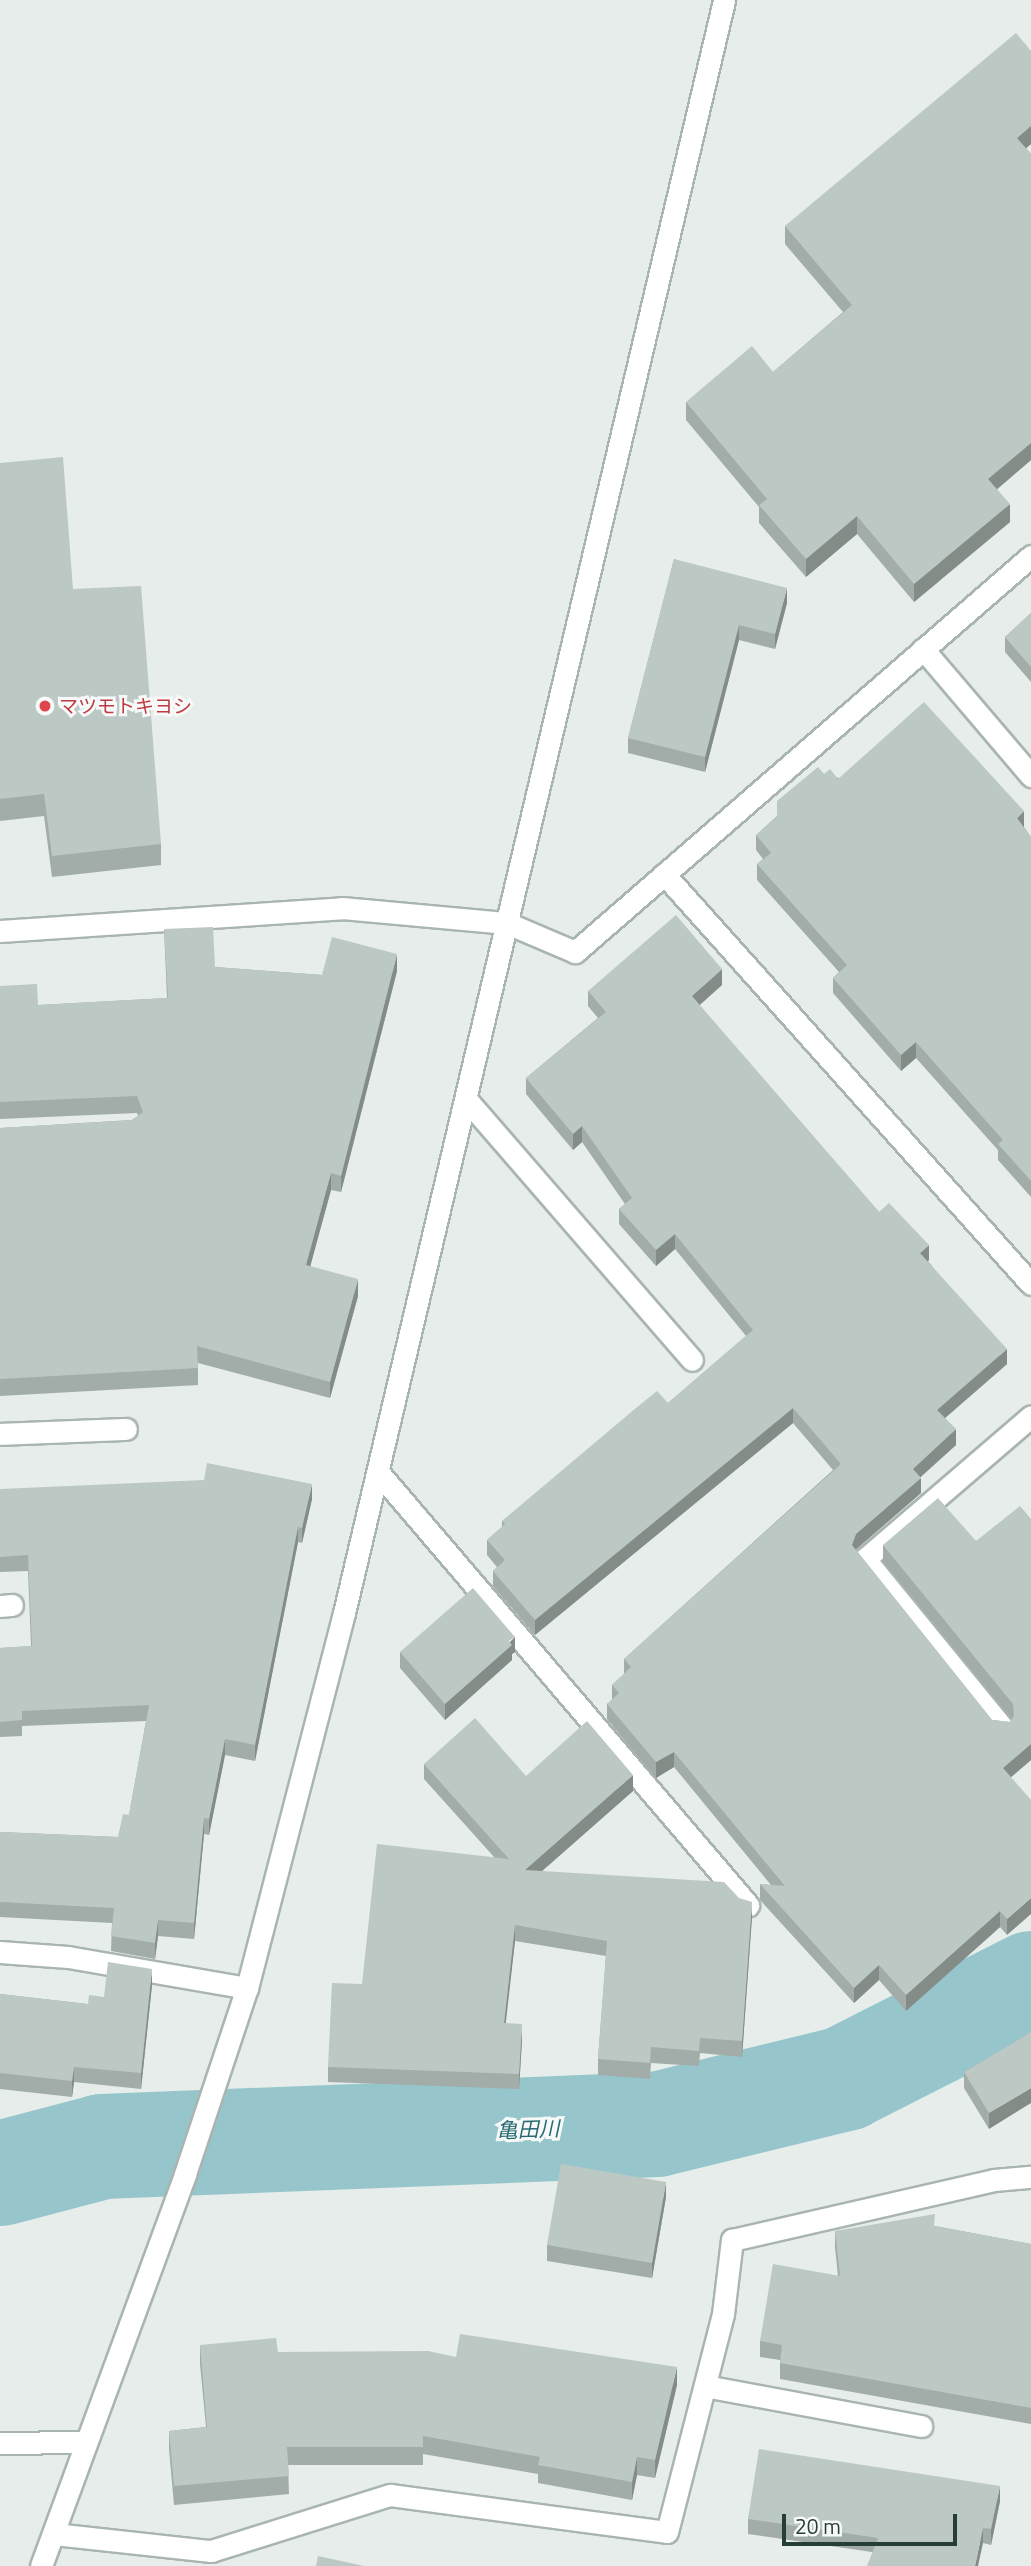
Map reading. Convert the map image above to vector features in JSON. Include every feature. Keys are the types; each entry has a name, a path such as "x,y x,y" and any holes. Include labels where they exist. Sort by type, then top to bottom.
{"street":[{"path":"41,2566 185,2174 247,1988 377,1472 724,0"},
{"path":"0,931 342,908 507,923 575,952 1031,556"},
{"path":"923,649 1031,776"},
{"path":"664,874 1031,1284"},
{"path":"466,1099 692,1360"},
{"path":"1002,1727 865,1559 1031,1416"},
{"path":"0,1434 126,1429"},
{"path":"377,1472 748,1905"},
{"path":"0,1952 68,1957 247,1988"},
{"path":"54,2535 211,2551 390,2495 667,2532 723,2314 732,2240 994,2180 1031,2177"},
{"path":"705,2386 921,2426"},
{"path":"0,2443 86,2442"}],"building":[{"path":"1016,33 1031,51 1031,126 1017,138 1031,154 1031,443 988,479 1010,504 914,584 857,516 806,559 759,505 767,499 686,402 752,346 773,372 852,305 785,226"},
{"path":"63,457 73,589 141,586 161,844 52,856 44,794 0,799 0,463"},
{"path":"674,559 787,588 775,634 739,625 705,757 628,738"},
{"path":"1031,613 1031,667 1005,637"},
{"path":"924,702 1024,811 1017,818 1031,837 1031,1181 998,1144 1003,1140 916,1042 901,1055 833,978 847,965 757,864 771,853 756,835 777,817 777,801 818,767 824,774 830,769 838,779"},
{"path":"676,915 722,969 692,996 879,1212 889,1203 929,1245 920,1253 1007,1349 937,1410 956,1429 913,1469 921,1478 856,1534 852,1545 992,1720 1010,1722 1014,1716 1013,1704 883,1545 938,1498 976,1541 1020,1506 1031,1519 1031,1744 1003,1768 1031,1800 1031,1898 1007,1919 1000,1911 906,1995 879,1965 854,1988 760,1884 785,1886 674,1752 656,1762 607,1704 619,1693 612,1685 631,1667 624,1659 841,1464 793,1408 535,1620 493,1571 505,1560 487,1540 505,1524 502,1521 657,1391 668,1403 753,1330 675,1234 656,1250 619,1209 632,1198 582,1126 573,1134 526,1078 606,1012 588,991"},
{"path":"213,927 215,967 322,975 332,937 397,954 341,1176 331,1173 306,1265 358,1279 330,1382 197,1346 198,1368 0,1379 0,1128 132,1120 143,1112 137,1096 0,1102 0,986 37,984 38,1005 168,998 164,929"},
{"path":"207,1463 312,1484 302,1528 298,1527 255,1745 225,1739 209,1819 204,1818 194,1923 158,1920 155,1943 111,1936 114,1908 0,1902 0,1832 118,1837 123,1814 129,1815 149,1705 22,1711 22,1720 0,1722 0,1648 32,1646 28,1555 0,1557 0,1489 204,1480"},
{"path":"473,1588 515,1637 509,1641 512,1645 445,1704 400,1652"},
{"path":"475,1718 526,1776 587,1721 633,1775 525,1870 724,1882 739,1898 752,1902 742,2041 700,2038 699,2051 651,2047 650,2063 598,2059 607,1941 515,1925 504,2023 522,2024 519,2074 328,2067 332,1983 362,1984 377,1844 509,1859 424,1764"},
{"path":"108,1962 152,1969 141,2073 74,2067 72,2081 0,2073 0,1994 88,2004 89,1995 104,1997"},
{"path":"1031,2032 1031,2088 989,2113 964,2072"},
{"path":"561,2164 666,2182 652,2263 547,2245"},
{"path":"935,2214 934,2226 1031,2244 1031,2408 780,2363 782,2345 760,2341 773,2264 840,2276 835,2231"},
{"path":"460,2334 677,2367 655,2460 637,2457 632,2482 538,2465 540,2457 423,2436 423,2447 287,2447 289,2476 174,2486 169,2431 207,2427 200,2345 276,2338 278,2352 428,2351 456,2357"},
{"path":"759,2449 1000,2486 991,2529 983,2528 975,2566 867,2566 878,2538 748,2519"},
{"path":"318,2556 364,2566 316,2566"}],"waterway":[{"name":"亀田川","path":"0,2173 102,2146 656,2124 844,2078 1031,1983"}],"place":[{"name":"マツモトキヨシ","path":"45,706"}]}
